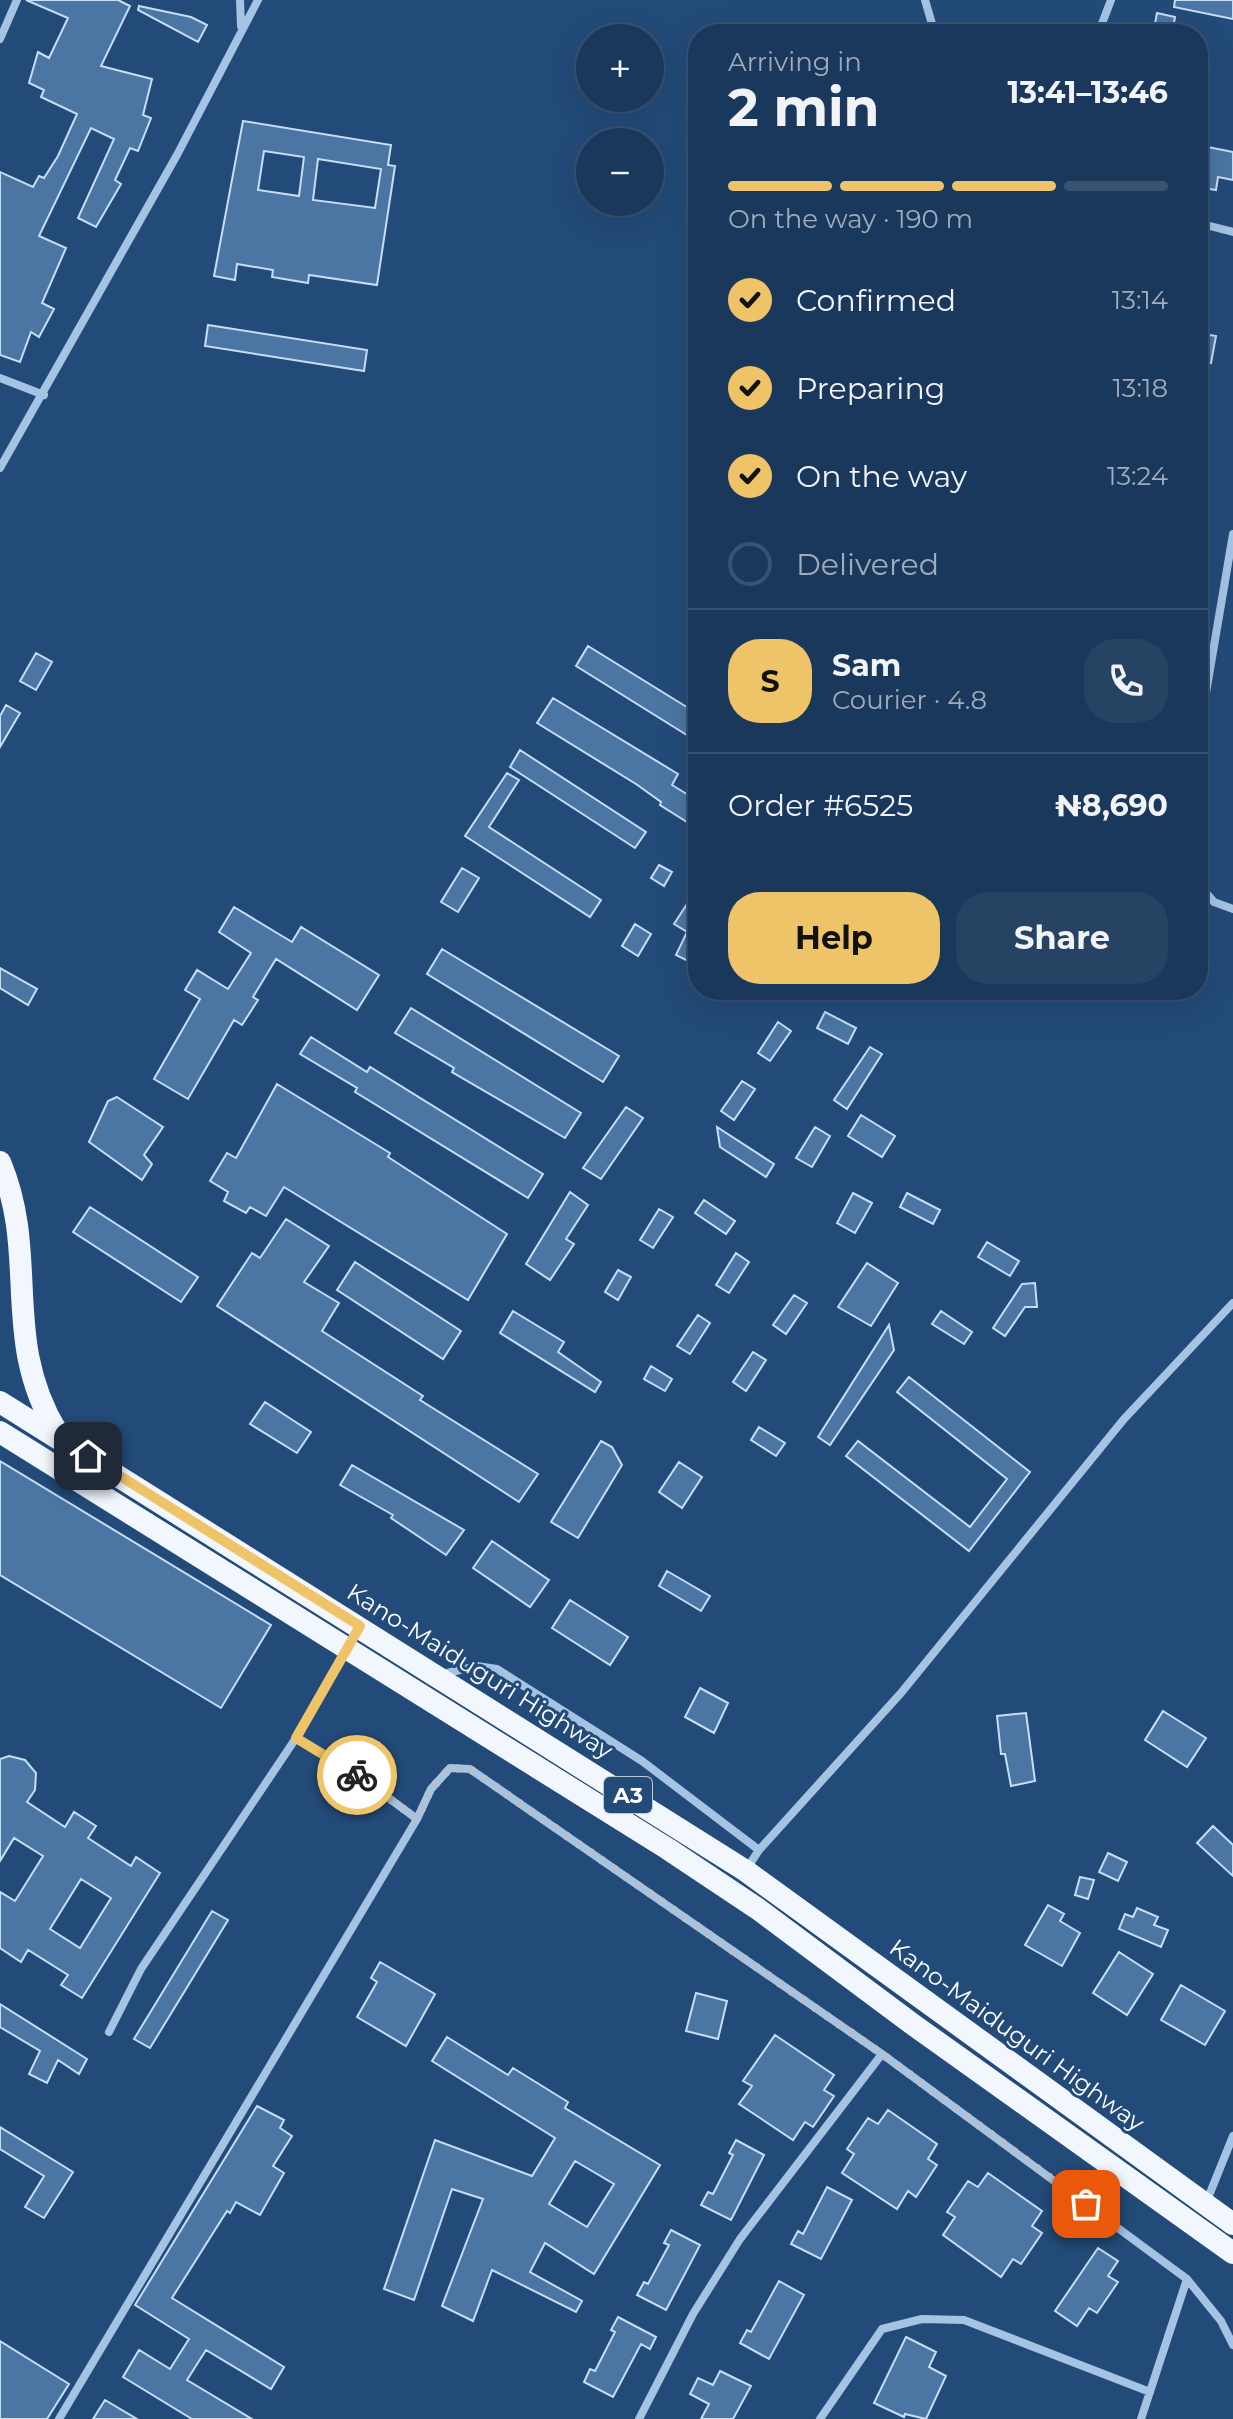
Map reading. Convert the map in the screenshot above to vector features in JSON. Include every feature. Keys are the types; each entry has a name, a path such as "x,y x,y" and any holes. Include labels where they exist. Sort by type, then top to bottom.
{"highway":[{"path":"0,1162 17,1215 22,1352 42,1409 62,1439"},
{"name":"Kano-Maiduguri Highway","path":"0,1402 439,1675 746,1871 1233,2224"},
{"name":"Kano-Maiduguri Highway","path":"0,1432 758,1909 915,2026 1233,2253"}],"street":[{"path":"0,39 17,0"},
{"path":"240,0 241,27"},
{"path":"0,468 177,155 241,27 258,0"},
{"path":"925,0 932,24"},
{"path":"1102,24 1111,0"},
{"path":"1208,226 1233,232"},
{"path":"0,378 44,395"},
{"path":"1208,681 1233,534"},
{"path":"1208,895 1214,902 1233,909"},
{"path":"746,1871 759,1850 901,1693 1124,1419 1233,1303"},
{"path":"109,2032 141,1969 296,1738 360,1626"},
{"path":"439,1675 477,1666 497,1669 642,1761 759,1850"},
{"path":"296,1738 359,1776 417,1819"},
{"path":"59,2419 417,1819 431,1789 450,1768 470,1769 882,2054 1187,2279 1221,2321 1233,2345"},
{"path":"639,2419 693,2314 740,2239 882,2054"},
{"path":"1206,2204 1233,2136"},
{"path":"1141,2419 1187,2279"},
{"path":"820,2419 882,2329 922,2319 964,2320 1150,2392"}],"building":[{"path":"26,0 118,0 130,6 101,66 152,79 143,115 151,118 138,151 130,148 115,180 121,184 96,227 78,218 114,139 91,128 39,236 66,248 42,303 54,309 39,337 31,332 20,362 0,355 0,172 33,187 39,176 44,178 58,156 77,114 41,97 44,90 29,83 38,52 49,58 68,18"},
{"path":"1175,0 1233,0 1233,19 1174,7"},
{"path":"139,6 191,17 207,25 198,42 138,10"},
{"path":"1157,13 1175,17 1174,24 1155,24"},
{"path":"243,121 391,145 388,165 395,166 377,285 309,275 308,283 272,277 273,270 237,264 235,280 214,276","holes":["264,151 304,157 299,196 258,190","318,159 381,169 375,208 313,200"]},
{"path":"1208,147 1233,152 1233,180 1218,177 1216,190 1208,189"},
{"path":"208,325 367,350 364,371 205,346"},
{"path":"1208,335 1216,336 1211,363 1208,363"},
{"path":"588,646 688,708 688,736 576,666"},
{"path":"36,653 52,662 36,690 20,681"},
{"path":"553,698 678,774 672,785 688,795 688,823 660,805 661,802 636,784 537,723"},
{"path":"6,705 20,713 0,747 0,716"},
{"path":"520,750 646,832 635,848 510,767"},
{"path":"507,773 519,780 489,827 601,900 590,917 465,836"},
{"path":"659,865 672,872 664,886 651,878"},
{"path":"462,868 479,878 458,912 441,902"},
{"path":"688,905 688,961 676,955 687,932 674,924"},
{"path":"234,907 292,942 301,927 379,975 357,1010 276,959 253,997 258,1000 242,1025 234,1020 188,1099 154,1079 200,999 185,990 197,970 228,989 251,953 219,932"},
{"path":"635,924 651,934 638,956 622,946"},
{"path":"442,949 619,1056 603,1082 427,974"},
{"path":"0,968 37,989 28,1005 0,988"},
{"path":"411,1008 581,1113 565,1138 452,1072 454,1068 395,1033"},
{"path":"825,1012 856,1028 848,1044 817,1028"},
{"path":"778,1022 791,1031 770,1061 758,1053"},
{"path":"311,1037 367,1072 370,1067 543,1174 528,1198 355,1092 357,1088 300,1054"},
{"path":"870,1047 882,1054 847,1109 834,1100"},
{"path":"742,1081 755,1089 734,1120 721,1111"},
{"path":"277,1084 390,1153 388,1157 507,1234 468,1300 284,1187 266,1216 250,1207 246,1213 224,1201 228,1192 210,1181 227,1153 236,1158"},
{"path":"117,1097 163,1127 144,1155 152,1164 142,1180 89,1142 108,1101"},
{"path":"626,1107 643,1118 601,1179 583,1168"},
{"path":"861,1115 895,1136 882,1157 848,1136"},
{"path":"717,1127 774,1164 766,1177 720,1147"},
{"path":"815,1127 830,1136 812,1167 796,1158"},
{"path":"570,1192 588,1205 566,1239 574,1244 550,1280 526,1264"},
{"path":"853,1193 872,1203 855,1233 837,1223"},
{"path":"907,1193 940,1210 933,1224 900,1207"},
{"path":"704,1200 735,1221 726,1234 695,1213"},
{"path":"90,1207 198,1277 181,1302 73,1232"},
{"path":"659,1209 673,1217 653,1248 640,1240"},
{"path":"286,1219 329,1246 304,1282 339,1303 322,1331 423,1396 420,1400 538,1474 519,1502 217,1306 252,1253 260,1258"},
{"path":"987,1242 1019,1261 1010,1276 978,1257"},
{"path":"736,1253 749,1262 729,1293 716,1285"},
{"path":"355,1262 461,1331 443,1359 337,1290"},
{"path":"867,1263 898,1283 871,1326 838,1307"},
{"path":"618,1270 631,1277 618,1300 605,1292"},
{"path":"1035,1283 1037,1307 1025,1307 1005,1336 993,1328 1022,1284"},
{"path":"794,1295 807,1303 786,1334 773,1325"},
{"path":"513,1311 564,1342 558,1352 601,1382 595,1392 500,1333"},
{"path":"941,1311 972,1332 964,1344 932,1324"},
{"path":"698,1315 710,1323 690,1354 677,1346"},
{"path":"889,1325 894,1350 830,1445 818,1437"},
{"path":"753,1352 766,1360 746,1391 733,1382"},
{"path":"651,1366 672,1379 665,1391 644,1379"},
{"path":"909,1377 1030,1472 969,1551 846,1456 858,1441 970,1527 1007,1479 897,1392"},
{"path":"265,1402 311,1432 297,1453 250,1424"},
{"path":"759,1427 785,1443 776,1456 751,1440"},
{"path":"601,1441 612,1447 622,1465 578,1538 551,1522"},
{"path":"0,1461 271,1625 221,1708 0,1575"},
{"path":"679,1462 702,1477 682,1508 659,1492"},
{"path":"352,1465 464,1530 446,1555 391,1518 393,1515 340,1485"},
{"path":"492,1541 549,1580 530,1607 473,1568"},
{"path":"667,1571 710,1596 701,1611 659,1586"},
{"path":"570,1600 628,1637 610,1665 552,1628"},
{"path":"700,1688 728,1703 714,1733 685,1717"},
{"path":"1163,1711 1206,1738 1187,1767 1145,1740"},
{"path":"1026,1713 1035,1781 1011,1786 1005,1754 1001,1754 997,1716"},
{"path":"9,1756 25,1760 36,1773 35,1790 27,1802 65,1827 74,1812 96,1826 88,1838 131,1866 136,1857 160,1873 82,1998 61,1985 68,1975 28,1950 21,1962 0,1948 0,1892 15,1901 43,1856 14,1838 0,1861 0,1759","holes":["81,1879 111,1898 80,1948 50,1929"]},
{"path":"1213,1826 1233,1845 1233,1876 1197,1843"},
{"path":"1108,1853 1127,1862 1118,1881 1099,1872"},
{"path":"1080,1877 1094,1880 1088,1899 1075,1895"},
{"path":"1048,1905 1064,1914 1060,1921 1080,1933 1062,1966 1025,1945"},
{"path":"1137,1908 1158,1917 1154,1925 1168,1930 1161,1947 1119,1929 1125,1914 1133,1917"},
{"path":"212,1911 228,1920 150,2048 134,2039"},
{"path":"1119,1952 1153,1974 1127,2015 1093,1993"},
{"path":"380,1962 435,1994 406,2046 357,2017 377,1982 371,1978"},
{"path":"1181,1985 1225,2011 1205,2045 1161,2020"},
{"path":"696,1993 727,2001 718,2039 686,2031"},
{"path":"0,2004 87,2059 79,2074 58,2060 47,2083 29,2074 40,2051 0,2027"},
{"path":"775,2035 834,2075 824,2090 834,2096 813,2127 805,2122 793,2140 739,2104 752,2086 743,2081"},
{"path":"447,2037 508,2075 513,2068 568,2102 565,2108 660,2165 594,2274 545,2243 530,2272 582,2301 576,2312 492,2270 473,2321 442,2306 483,2199 452,2189 414,2300 384,2289 435,2140 532,2176 555,2138 432,2061","holes":["575,2161 614,2184 587,2227 549,2204"]},
{"path":"257,2106 284,2120 280,2128 292,2136 273,2166 284,2173 260,2215 236,2202 230,2213 227,2211 172,2298 284,2367 271,2389 206,2350 187,2380 252,2419 192,2419 123,2377 139,2350 170,2369 189,2339 135,2305"},
{"path":"888,2110 937,2144 928,2159 937,2165 916,2197 908,2191 897,2209 842,2173 854,2154 847,2149 868,2118 878,2124"},
{"path":"0,2127 73,2172 44,2218 25,2207 44,2176 0,2149"},
{"path":"736,2140 764,2155 731,2220 701,2205 708,2192 713,2194 733,2155 729,2153"},
{"path":"988,2173 1042,2211 1032,2226 1042,2233 1021,2264 1013,2259 1001,2277 943,2235 955,2217 947,2212 968,2181 978,2187"},
{"path":"827,2187 852,2200 821,2259 791,2244 798,2231 803,2234"},
{"path":"671,2230 700,2245 666,2310 637,2295 644,2282 648,2284 669,2245 664,2243"},
{"path":"1098,2248 1118,2261 1108,2276 1118,2282 1097,2313 1089,2308 1077,2326 1055,2311"},
{"path":"779,2281 804,2295 769,2359 740,2343 747,2330 751,2332"},
{"path":"618,2317 656,2337 650,2349 641,2344 613,2397 584,2382 590,2369 595,2371 615,2332 611,2330"},
{"path":"906,2337 936,2352 929,2367 946,2376 926,2419 905,2414 904,2417 874,2403"},
{"path":"0,2341 69,2384 47,2419 0,2419"},
{"path":"720,2371 751,2386 733,2419 701,2419 709,2404 690,2394 698,2378 713,2385"},
{"path":"105,2400 137,2419 93,2419"}],"way so far":[{"path":"357,1775 417,1819 431,1789 450,1768 470,1769 882,2054 1086,2204"}],"route":[{"path":"88,1456 360,1626 296,1738 357,1775"}]}
